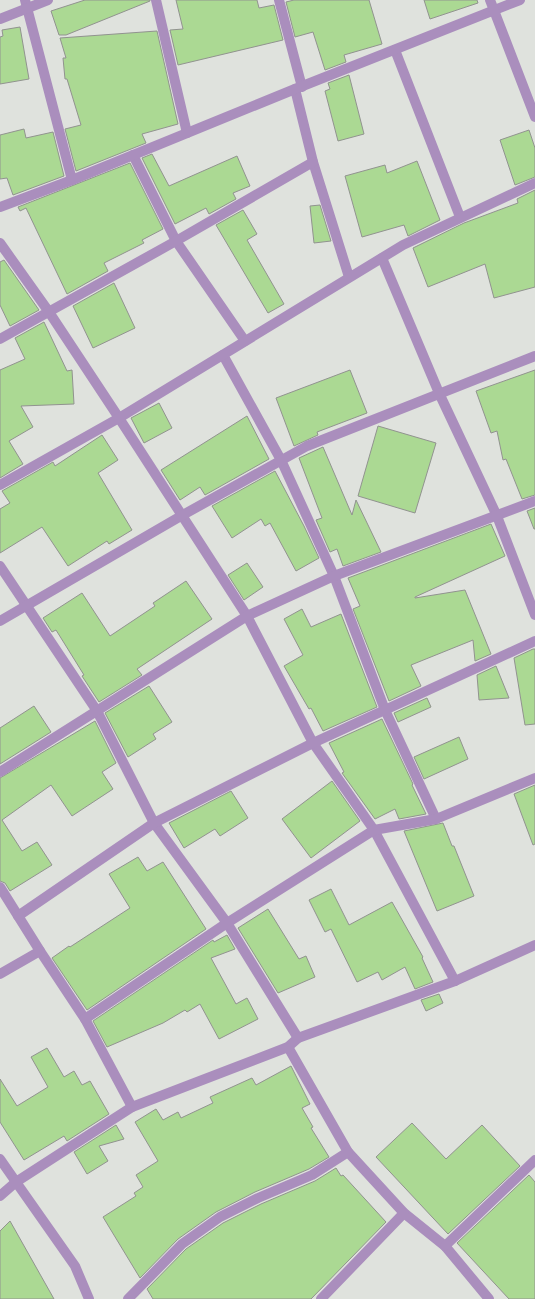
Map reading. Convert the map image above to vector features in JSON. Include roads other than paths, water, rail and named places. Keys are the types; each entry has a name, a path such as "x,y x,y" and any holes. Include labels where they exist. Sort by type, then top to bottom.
{"street":[{"path":"0,20 26,4 48,0"},
{"path":"156,0 187,133"},
{"path":"279,0 313,162 349,277"},
{"path":"490,0 535,117"},
{"path":"0,207 72,180 520,0"},
{"path":"26,4 72,180"},
{"path":"395,50 460,217"},
{"path":"133,155 176,241 245,341"},
{"path":"0,339 176,241 313,162"},
{"path":"0,485 119,418 403,245 535,183"},
{"path":"0,243 49,312 247,616 313,743 374,830 455,981"},
{"path":"382,258 439,393 497,516 535,615"},
{"path":"223,355 281,460 334,576 385,710 436,819"},
{"path":"0,621 181,516 307,446 535,356"},
{"path":"0,772 247,616 334,576 535,501"},
{"path":"0,566 97,711 154,823 226,923 298,1038"},
{"path":"18,916 154,823 313,743 535,641"},
{"path":"85,1018 226,923 374,830 436,819 535,778"},
{"path":"0,887 40,951 85,1018 132,1107"},
{"path":"0,1196 16,1182 132,1107 288,1047 298,1038 455,981 535,945"},
{"path":"0,974 40,951"},
{"path":"288,1047 348,1152 404,1213 445,1246 489,1299"},
{"path":"128,1299 182,1244 220,1217 258,1198 312,1175 348,1152"},
{"path":"0,1159 75,1266 89,1299"},
{"path":"445,1246 535,1160"},
{"path":"321,1299 404,1213"}]}
